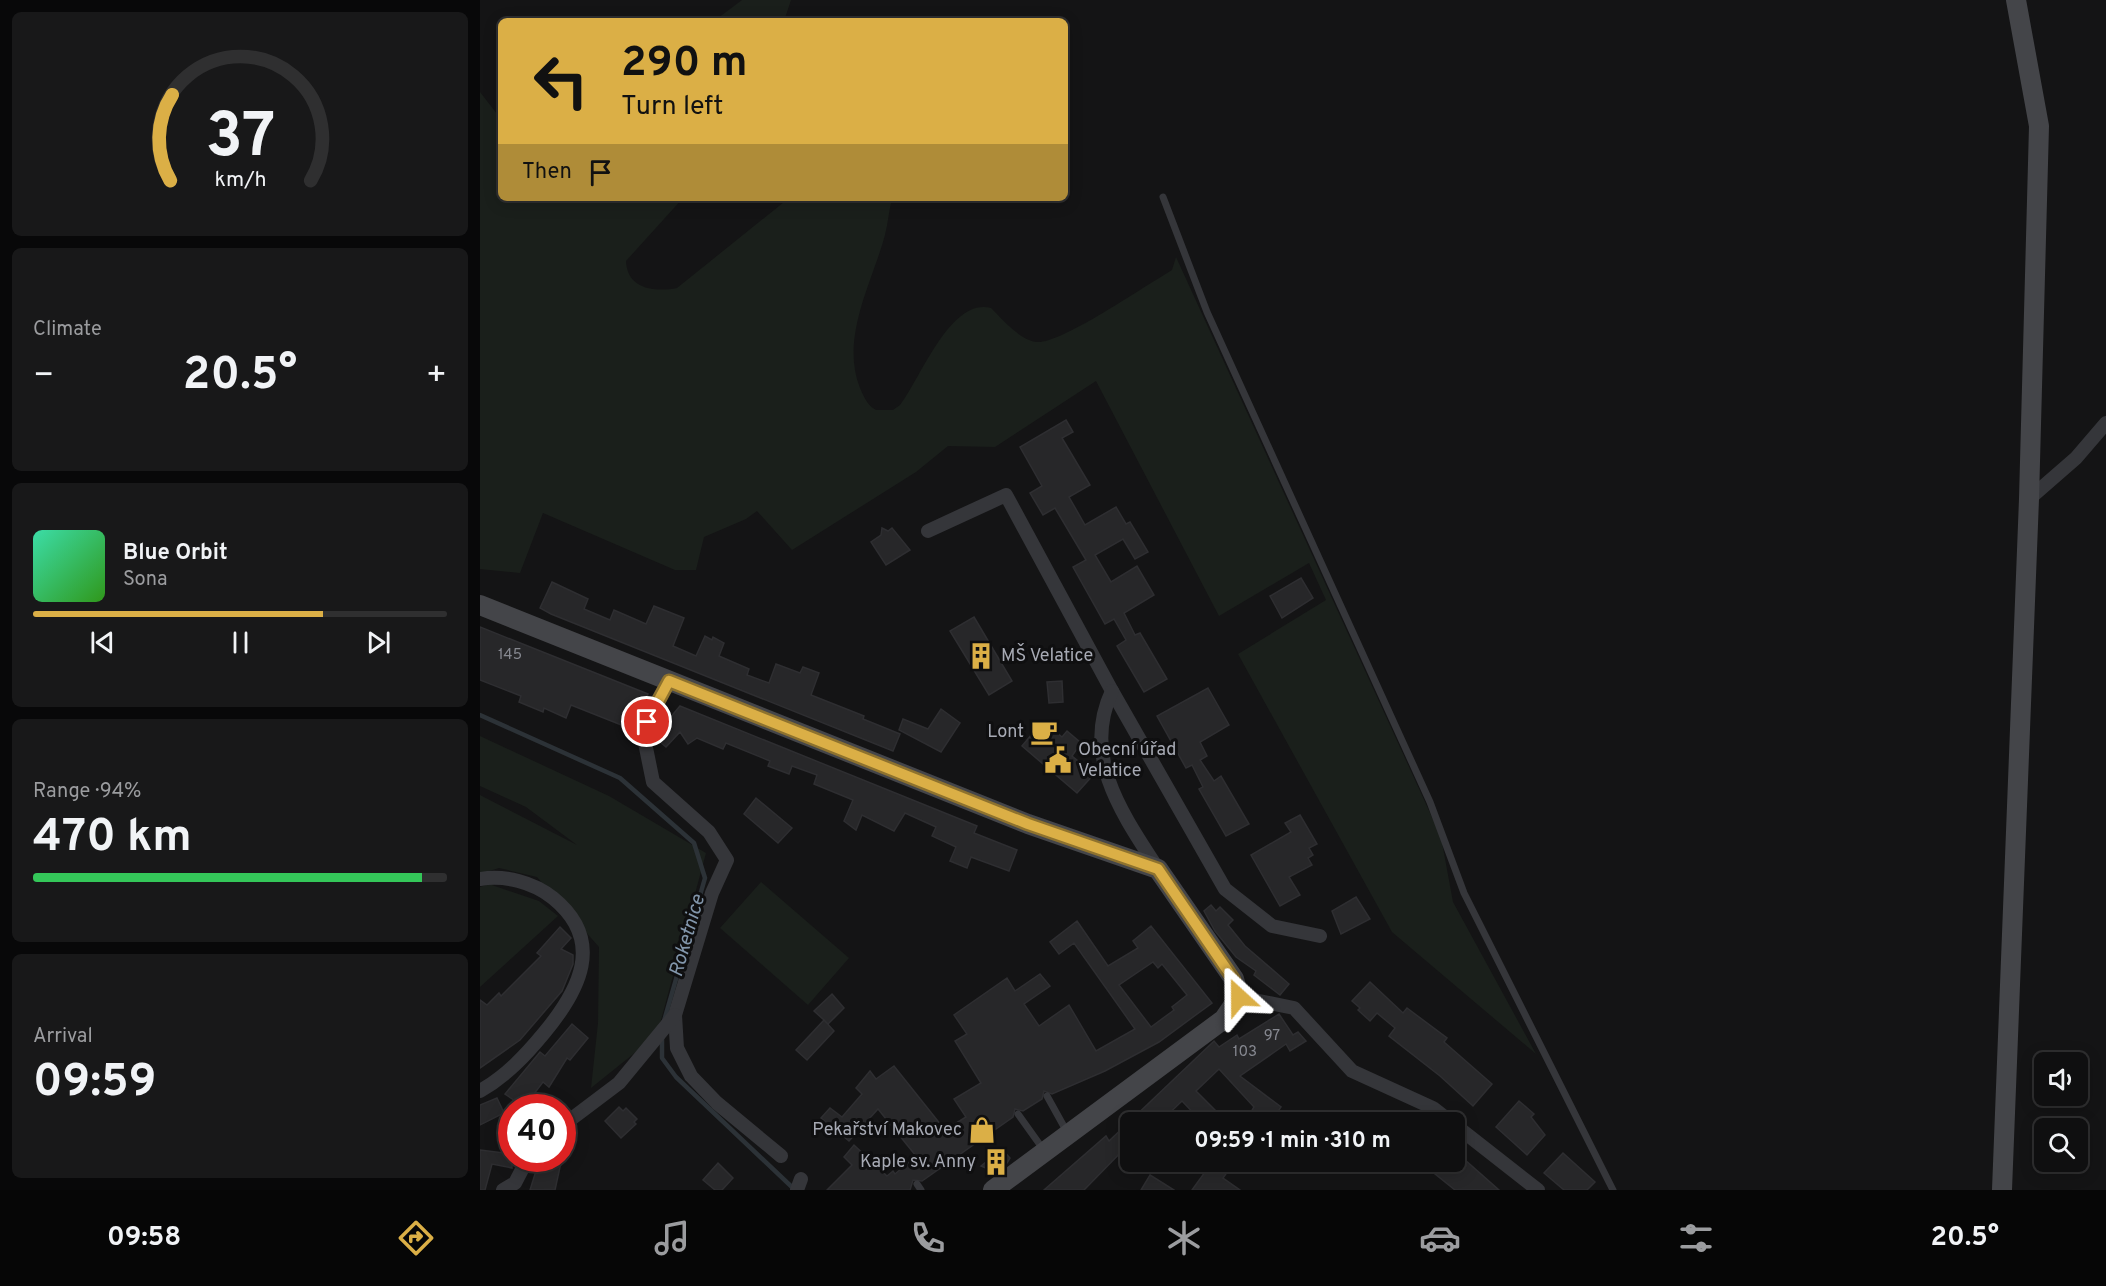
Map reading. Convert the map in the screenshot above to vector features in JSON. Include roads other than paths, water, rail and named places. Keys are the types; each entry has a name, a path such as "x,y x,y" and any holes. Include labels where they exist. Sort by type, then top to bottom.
{"street":[{"path":"2001,1189 2029,498 2039,126 2016,0"},
{"path":"2029,498 2076,458 2106,423"},
{"path":"928,531 1006,495 1112,691 1226,889 1272,926 1320,936"},
{"path":"480,605 1028,824 1158,869"},
{"path":"669,681 652,710 643,734 653,782 709,832 727,860 712,893 675,1015 677,1048 691,1076 717,1102 781,1156"},
{"path":"1112,691 1097,730 1107,781 1122,813 1234,980 1239,997"},
{"path":"480,879 513,880 543,890 570,915 581,943 584,960 576,989 563,1011 521,1060 499,1080 480,1091"},
{"path":"1239,997 1294,1008 1352,1071 1438,1112"},
{"path":"993,1190 1224,1018 1239,997"},
{"path":"576,1115 619,1083 675,1015"},
{"path":"1465,1133 1538,1190"},
{"path":"503,1190 515,1183 521,1172"}],"lane":[{"path":"1163,197 1207,312 1430,802 1464,893 1613,1190"},
{"path":"1047,1096 1068,1134"},
{"path":"1018,1114 1045,1151"}],"waterway":[{"name":"Roketnice","path":"480,715 620,778 694,843 705,878 664,1021"},
{"name":"Roketnice","path":"662,1035 662,1058 676,1077 795,1190"}],"place":[{"name":"MŠ Velatice","path":"981,656"},
{"name":"Lont","path":"1044,732"},
{"name":"Obecní úřad Velatice","path":"1058,760"},
{"name":"Pekařství Makovec","path":"982,1130"},
{"name":"Kaple sv. Anny","path":"996,1162"}]}
